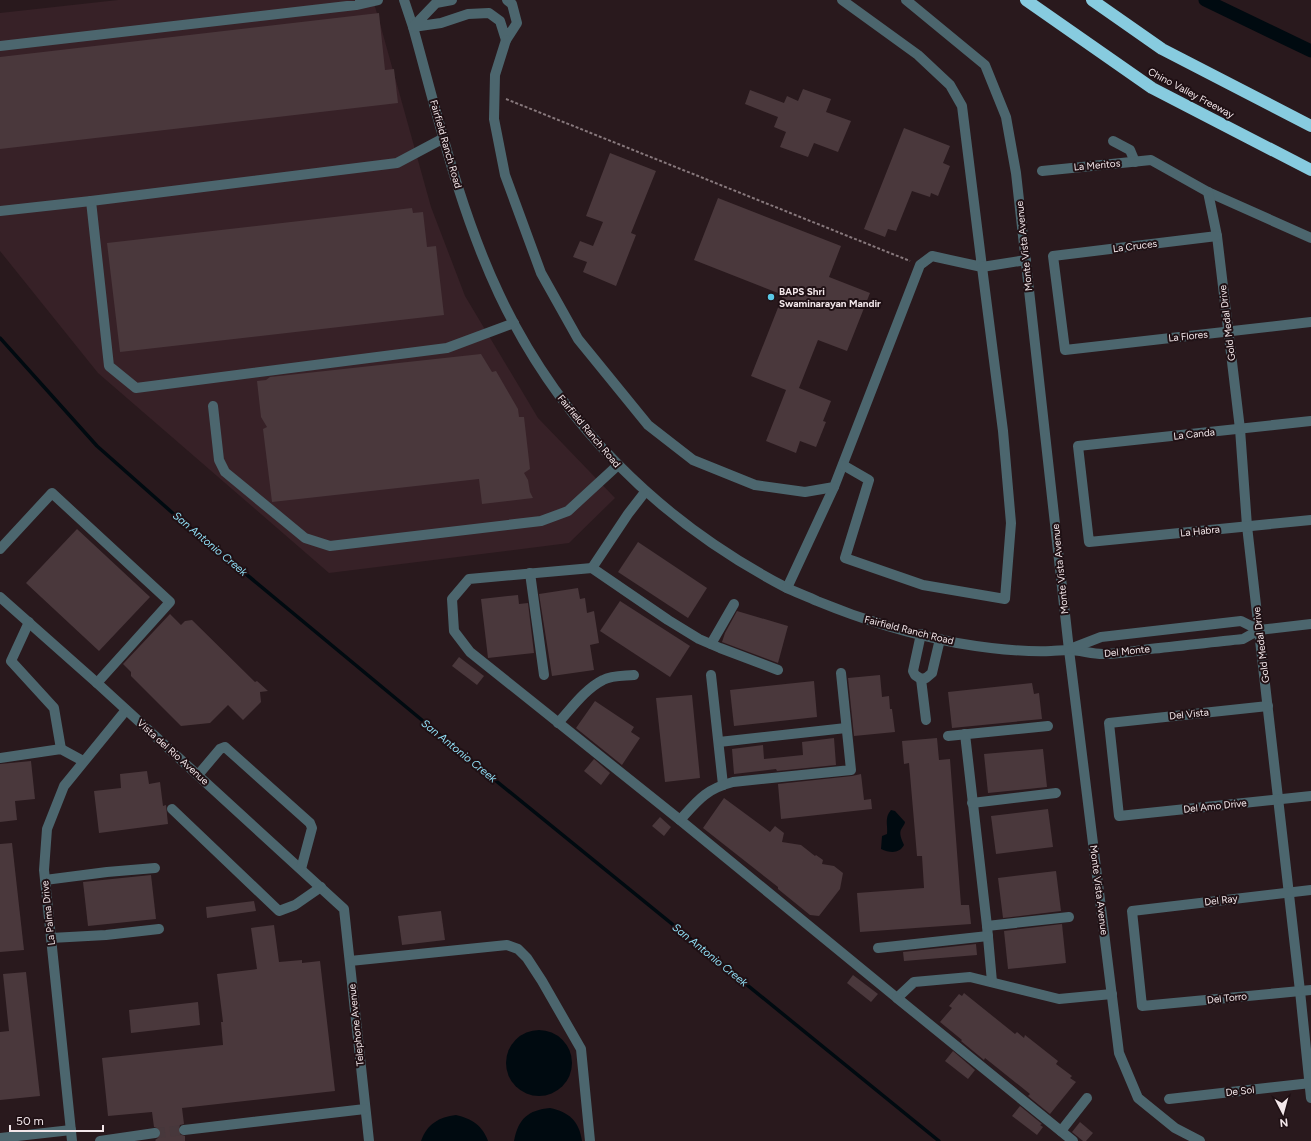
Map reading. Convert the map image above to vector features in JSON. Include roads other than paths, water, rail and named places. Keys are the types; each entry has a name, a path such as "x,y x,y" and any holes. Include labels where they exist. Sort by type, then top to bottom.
{"highway":[{"name":"Chino Valley Freeway","path":"1026,0 1152,88 1311,170"},
{"path":"1092,0 1162,49 1311,126"}],"street":[{"path":"0,46 356,5 378,0"},
{"name":"Fairfield Ranch Road","path":"404,0 461,198 474,236 500,297 514,324 555,389 576,417 618,465 646,492 696,532 734,557 787,588 851,615 888,627 966,644 1028,651 1069,650"},
{"path":"413,27 436,3 452,0"},
{"path":"842,0 918,56 950,85 962,106 1003,431 1011,523 1005,599 922,585 845,558 869,480 843,465"},
{"name":"Monte Vista Avenue","path":"906,0 985,65 1006,117 1016,173 1069,650 1119,1053 1138,1098 1175,1128 1200,1141"},
{"path":"512,1 517,23 506,40 495,75 494,119 505,175 541,273 578,339 648,425 693,460 756,485 805,492 834,487"},
{"path":"413,27 441,23 468,14 489,13 500,21 506,40"},
{"path":"0,211 91,202 397,163 444,138"},
{"path":"1113,141 1130,150 1135,162"},
{"name":"La Meritos","path":"1042,171 1151,160 1208,192"},
{"path":"1208,192 1311,238"},
{"name":"Gold Medal Drive","path":"1208,192 1217,236 1240,429 1247,526 1311,1098"},
{"path":"91,202 109,366 136,388 447,348 514,324"},
{"name":"La Cruces","path":"1065,350 1053,256 1217,236"},
{"path":"787,588 834,487 920,265 932,256 982,267 1026,260"},
{"name":"La Flores","path":"1065,350 1311,322"},
{"path":"213,406 219,460 225,472 305,538 330,546 541,521 568,511 618,465"},
{"name":"La Canda","path":"1089,542 1078,446 1311,421"},
{"path":"592,568 628,514 646,492"},
{"path":"0,548 52,493 170,602 97,683"},
{"name":"La Habra","path":"1089,542 1311,520"},
{"path":"778,670 699,639 668,620 592,568 469,579 452,599 454,631 470,652 680,820 1074,1141"},
{"path":"530,573 544,675"},
{"name":"Vista del Rio Avenue","path":"0,597 97,683 344,909"},
{"path":"711,644 734,604"},
{"name":"Del Monte","path":"1069,650 1101,637 1241,621 1259,630"},
{"path":"29,622 11,660 54,708 61,749"},
{"name":"Del Monte","path":"1069,650 1102,654 1243,639 1259,630 1311,624"},
{"path":"920,634 913,671 921,679 926,720"},
{"path":"921,679 926,678 932,673 940,639"},
{"path":"680,820 705,794 714,788 723,785 734,782 851,770 841,673"},
{"path":"558,723 593,686 614,677 634,675"},
{"path":"711,676 723,785"},
{"name":"Del Vista","path":"1119,816 1109,723 1268,706"},
{"name":"La Palma Drive","path":"72,1141 44,870 47,829 64,786 126,710"},
{"path":"948,736 1048,726"},
{"path":"719,742 846,728"},
{"path":"965,734 988,931 992,982"},
{"path":"198,775 220,749 225,747 310,823 312,828 301,869"},
{"path":"0,758 61,749 83,761"},
{"path":"972,803 1056,793"},
{"name":"Del Amo Drive","path":"1119,816 1311,796"},
{"path":"172,809 279,911 295,905 321,887"},
{"path":"45,880 106,872 155,868"},
{"name":"Del Ray","path":"1142,1006 1132,911 1311,890"},
{"name":"Telephone Avenue","path":"344,909 369,1141"},
{"path":"878,948 1069,917"},
{"path":"51,938 106,935 159,929"},
{"path":"350,961 507,945 518,949 527,958 542,981 581,1049 590,1141"},
{"path":"897,998 914,982 970,976 1059,999 1112,994"},
{"name":"Del Torro","path":"1142,1006 1311,990"},
{"name":"De Sol","path":"1169,1099 1310,1083"},
{"path":"1061,1131 1087,1098"},
{"path":"184,1130 365,1109"},
{"path":"0,1138 71,1130"},
{"path":"100,1141 155,1133"}],"waterway":[{"path":"1205,0 1311,51"},
{"name":"San Antonio Creek","path":"0,338 97,446 176,516 452,745 939,1141"}],"tunnel":[{"path":"155,1133 184,1130"}],"place":[{"name":"BAPS Shri Swaminarayan Mandir","path":"771,297"}]}
